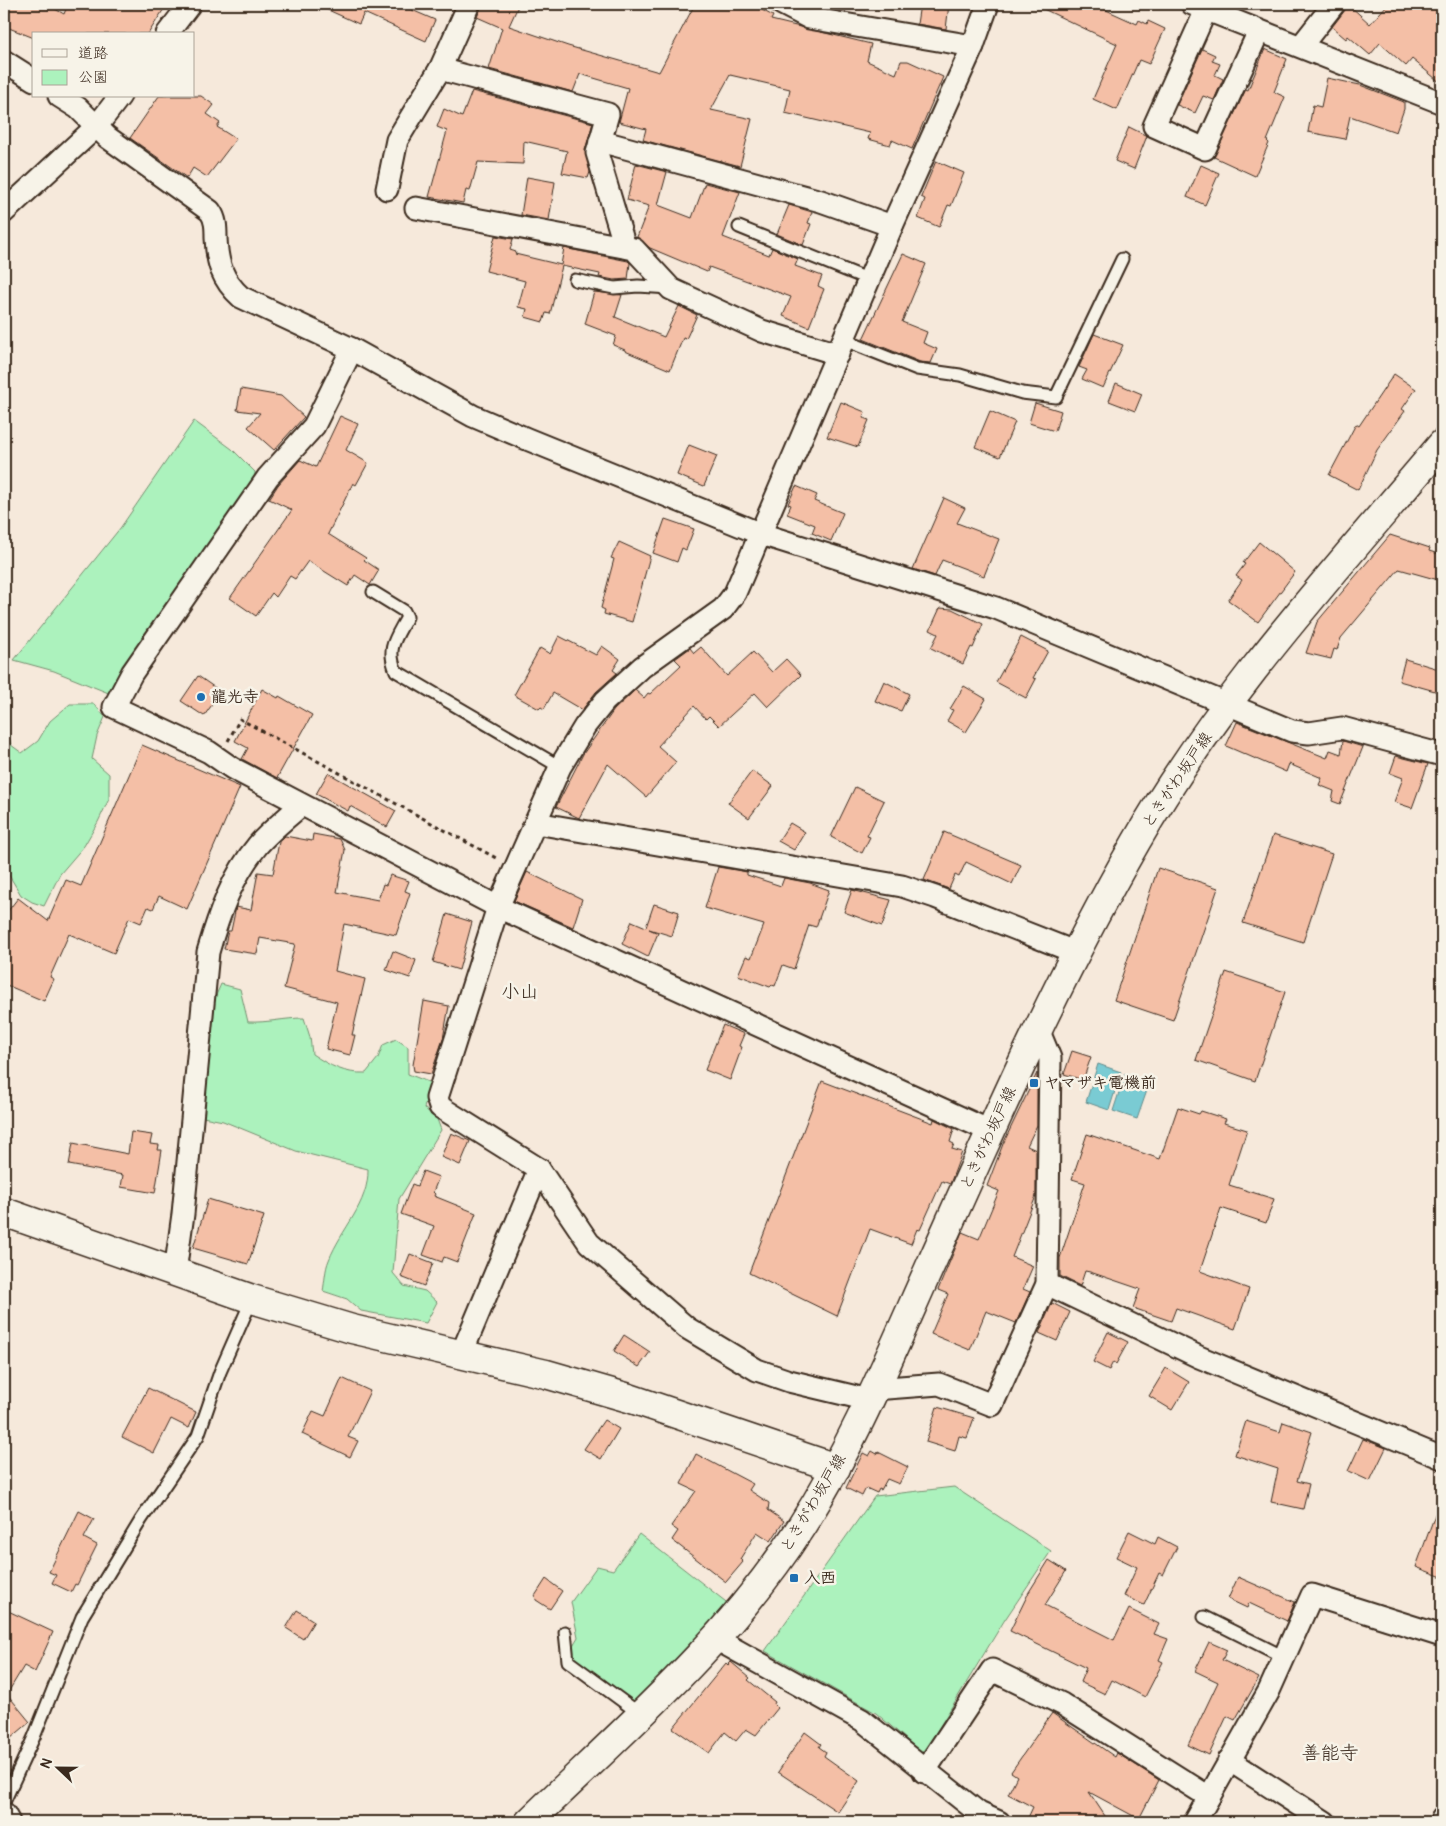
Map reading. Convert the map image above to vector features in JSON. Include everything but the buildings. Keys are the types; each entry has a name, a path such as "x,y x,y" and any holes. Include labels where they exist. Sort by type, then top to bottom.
{"main road":[{"name":"ときがわ坂戸線","path":"529,1822 716,1639 764,1580 801,1527 836,1468 872,1395 990,1131 1038,1029 1138,839 1229,703 1267,653 1442,444"},
{"path":"4,1212 252,1299 352,1329 546,1374 629,1398 836,1468"}],"street":[{"path":"169,32 190,4"},
{"path":"387,189 397,140 440,69 469,4"},
{"path":"782,4 973,46"},
{"path":"988,4 973,46 892,226 762,534 735,593 723,609 642,667 605,701 585,726 560,767 498,907 437,1098 440,1107 539,1169 589,1244 688,1328 757,1370 789,1381 872,1395 939,1384 992,1405 1047,1284 1050,1058 1038,1029"},
{"path":"1301,46 1334,4"},
{"path":"1259,31 1205,150 1154,126 1199,7 1442,103"},
{"path":"4,61 32,79"},
{"path":"440,69 608,114 597,153 625,248"},
{"path":"62,98 78,108 107,137 210,211 214,217 220,270 231,288 241,297 352,349 473,416 762,534 996,608 1229,703 1292,731 1309,733 1342,728 1442,755"},
{"path":"4,212 97,126 118,98"},
{"path":"600,141 822,201 892,226"},
{"path":"416,208 634,249 671,288 762,331 841,347"},
{"path":"352,349 314,426 268,477 132,673 114,707 498,907 990,1131"},
{"path":"175,1272 183,1214 208,952 231,886 258,844 301,805"},
{"path":"536,823 902,886 935,897 1077,953"},
{"path":"461,1355 539,1169"},
{"path":"1047,1284 1198,1357 1442,1458"},
{"path":"1195,1822 1269,1691 1312,1595 1442,1636"},
{"path":"716,1639 862,1720 924,1772 979,1813 999,1822"},
{"path":"924,1772 992,1670 1062,1704 1209,1797"},
{"path":"1229,1760 1325,1822"},
{"path":"4,1813 9,1822"}],"lane":[{"path":"740,227 870,280"},
{"path":"841,347 917,369 960,375 1022,393 1056,397 1122,259"},
{"path":"575,280 614,288 638,286 671,288"},
{"path":"373,592 404,611 406,617 393,643 390,657 396,671 560,767"},
{"path":"4,1802 34,1737 82,1617 141,1520 198,1436 224,1364 252,1299"},
{"path":"1204,1617 1284,1657"},
{"path":"565,1632 568,1660 640,1714"}],"path":[{"path":"217,759 240,719 515,868"}],"green space":[{"path":"194,421 232,449 255,472 255,479 111,694 54,671 14,660 121,527"},
{"path":"70,704 94,704 105,717 97,736 92,759 109,774 109,799 84,846 60,874 44,906 32,902 21,895 4,867 4,713 11,745 22,753 38,741 50,721"},
{"path":"221,984 240,989 248,1022 304,1018 310,1037 312,1054 331,1066 344,1071 366,1073 378,1058 383,1045 396,1039 408,1047 408,1074 431,1083 424,1108 437,1119 441,1130 399,1199 393,1273 404,1286 425,1291 437,1302 426,1323 361,1311 347,1299 323,1291 326,1271 334,1249 364,1194 368,1169 296,1151 223,1121 203,1117 200,1108 212,1026 213,1002"},
{"path":"954,1487 1051,1551 1004,1621 923,1754 876,1713 765,1651 875,1496"},
{"path":"639,1534 730,1605 634,1702 571,1658 572,1647 578,1637 571,1602 597,1566 613,1570"}],"water":[{"path":"1098,1064 1121,1072 1109,1110 1086,1102"},
{"path":"1125,1074 1150,1082 1137,1119 1113,1111"}],"place":[{"name":"龍光寺","path":"201,697"},
{"name":"ヤマザキ電機前","path":"1034,1083"},
{"name":"入西","path":"794,1578"}],"district":[{"name":"小山","path":"520,992"},
{"name":"善能寺","path":"1330,1753"}]}
